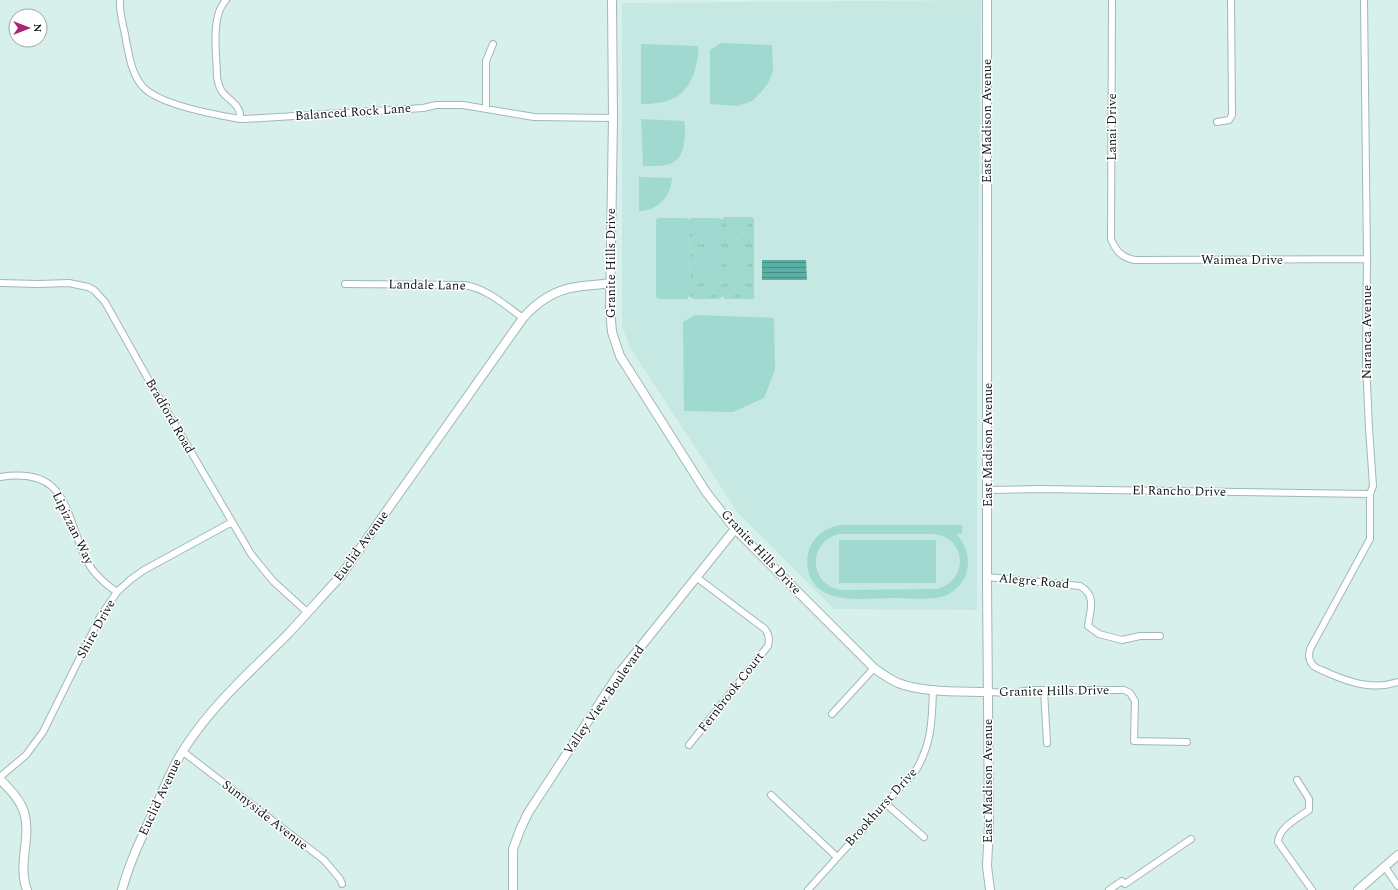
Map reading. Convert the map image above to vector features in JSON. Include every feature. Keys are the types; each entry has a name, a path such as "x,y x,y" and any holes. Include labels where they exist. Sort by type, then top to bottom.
{"street":[{"name":"Balanced Rock Lane","path":"120,0 130,59 136,76 144,88 161,99 191,109 242,119 423,108 436,105 463,105 534,117 612,118"},
{"path":"226,0 219,8 216,25 217,77 220,88 239,110 242,119"},
{"name":"Granite Hills Drive","path":"612,0 611,325 614,340 620,356 706,492 735,528 874,668 885,677 909,686 988,692 1010,693 1044,690 1124,690 1130,693 1135,701 1134,741 1187,742"},
{"name":"East Madison Avenue","path":"987,0 987,577 989,825 986,866 990,890"},
{"name":"Lanai Drive","path":"1112,0 1111,239 1118,253"},
{"path":"1217,122 1229,120 1232,115 1231,0"},
{"name":"Naranca Avenue","path":"1364,0 1367,259 1366,362 1373,486 1370,494 1370,539 1310,649 1309,658 1314,666 1346,681 1371,686 1389,685 1398,682"},
{"path":"486,109 486,61 493,44"},
{"name":"Waimea Drive","path":"1118,253 1128,259 1134,260 1367,259"},
{"name":"Bradford Road","path":"0,284 68,283 88,287 96,292 105,302 144,373 251,554 273,581 308,613"},
{"name":"Euclid Avenue","path":"122,890 135,851 182,751 208,716 227,694 308,613 344,572 523,318 540,302 560,291 578,286 610,283"},
{"name":"Landale Lane","path":"345,284 465,285 484,291 523,318"},
{"name":"Lipizzan Way","path":"0,477 16,474 28,475 46,481 57,490 64,503 88,562 102,580 117,592"},
{"name":"El Rancho Drive","path":"988,490 1038,489 1370,494"},
{"name":"Shire Drive","path":"0,778 26,755 44,732 100,617 117,592 144,570 232,522"},
{"name":"Valley View Boulevard","path":"513,890 513,849 528,813 618,675 735,528"},
{"name":"Fernbrook Court","path":"690,745 768,646 769,640 765,629 696,577"},
{"name":"Alegre Road","path":"987,577 1080,586 1087,590 1092,600 1088,626 1099,634 1122,640 1140,636 1160,636"},
{"path":"832,714 874,668"},
{"name":"Brookhurst Drive","path":"808,890 916,770 923,756 930,734 933,689"},
{"path":"1044,690 1046,743"},
{"name":"Sunnyside Avenue","path":"182,751 324,860 340,879 342,884"},
{"path":"0,778 19,802 24,813 26,831 22,871 27,890"},
{"path":"1296,780 1309,799 1309,810 1283,829 1279,834 1278,842 1312,890"},
{"path":"771,795 837,857"},
{"path":"885,803 924,837"},
{"path":"1109,890 1122,881 1125,884 1191,839"},
{"path":"1358,890 1398,855"},
{"path":"1384,867 1398,886"}],"shaded area":[{"path":"981,0 977,368 977,610 834,609 738,513 631,349 622,327 622,3"},
{"path":"762,260 806,260 807,280 762,280"}],"green space":[{"path":"721,43 772,45 773,71 768,83 752,101 738,106 710,104 710,50"},
{"path":"641,44 698,46 695,70 691,80 687,87 675,98 660,103 641,104"},
{"path":"641,119 684,121 684,143 679,157 675,161 664,165 643,166"},
{"path":"639,177 672,178 669,191 658,205 639,211"},
{"path":"724,217 752,217 754,219 754,299 725,299 722,296 720,299 693,299 690,296 689,220 691,218 719,218 722,220"},
{"path":"658,218 687,218 689,220 690,295 687,299 658,299 656,297 656,220"},
{"path":"695,221 716,221 716,231 695,231"},
{"path":"727,221 748,221 748,230 727,231"},
{"path":"695,234 716,234 716,244 695,244"},
{"path":"727,234 748,234 748,243 727,244"},
{"path":"695,247 716,247 716,257 695,257"},
{"path":"727,247 748,247 748,256 727,257"},
{"path":"695,260 716,260 716,270 695,270"},
{"path":"727,260 748,260 748,269 727,269"},
{"path":"695,273 716,273 716,282 695,283"},
{"path":"727,273 748,273 748,282 728,282"},
{"path":"695,286 716,286 716,295 695,296"},
{"path":"727,286 748,286 749,295 728,295"},
{"path":"695,315 774,318 775,370 764,398 733,412 684,411 683,322"},
{"path":"962,525 962,534 956,534 966,549 968,567 966,575 955,590 947,595 935,598 859,599 835,596 825,593 816,586 810,577 807,557 814,540 822,532 837,526","holes":["839,534 932,534 944,537 952,542 958,550 960,559 959,569 955,577 947,584 936,589 843,590 832,587 823,581 818,573 816,564 817,554 821,546 828,539"]},
{"path":"839,540 936,540 936,583 839,583"}]}
